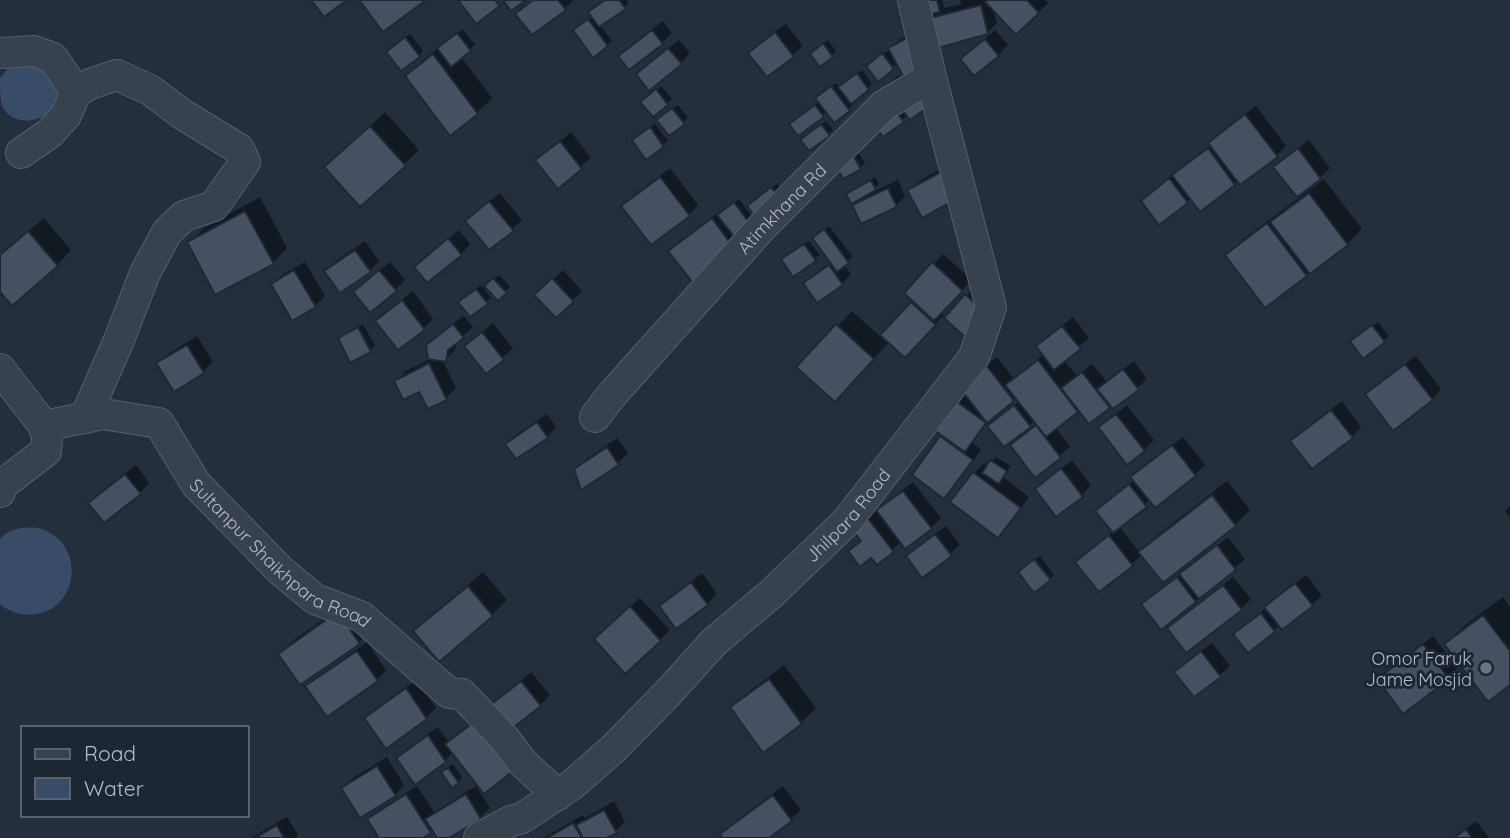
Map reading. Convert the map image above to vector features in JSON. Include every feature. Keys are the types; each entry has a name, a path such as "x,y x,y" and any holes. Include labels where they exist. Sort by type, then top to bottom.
{"street":[{"path":"913,0 931,77"},
{"path":"0,53 34,51 53,58 76,92"},
{"path":"21,153 50,133 66,115 76,92 117,75 150,90 182,114 239,149 245,162 214,205 184,216 167,232 145,273 85,418"},
{"name":"Atimkhana Rd","path":"595,417 761,228 884,106 931,77"},
{"name":"Jhilpara Road","path":"478,838 515,830 522,818 572,785 613,749 714,642 771,594 847,521 974,356 991,307 931,77"},
{"path":"0,369 44,426 47,438 46,451 2,485 0,492"},
{"name":"Sultanpur Shaikhpara Road","path":"44,426 103,414 159,423 196,484 280,570 315,599 362,617 449,693 462,694 504,738 523,763 558,794"},
{"path":"165,420 202,478 288,564"}],"water":[{"path":"13,63 43,63 51,74 58,86 59,96 56,106 49,113 29,121 18,120 9,115 2,106 0,78"},
{"path":"20,528 37,528 52,534 70,557 72,572 63,599 36,614 17,613 0,604 0,539 6,533"}],"building":[{"path":"311,0 347,0 324,17"},
{"path":"359,0 426,0 383,32"},
{"path":"458,0 495,0 500,6 476,24"},
{"path":"503,0 526,0 511,11"},
{"path":"533,0 558,0 566,10 532,35 515,14"},
{"path":"605,0 619,0 626,9 599,27 588,12"},
{"path":"919,0 937,0 940,12 923,16"},
{"path":"1027,0 1039,13 1016,35 985,2"},
{"path":"981,5 988,34 934,49 926,19"},
{"path":"588,19 608,46 593,58 573,30"},
{"path":"652,30 663,44 629,70 618,56"},
{"path":"775,32 794,57 767,77 748,53"},
{"path":"457,33 471,51 451,67 437,48"},
{"path":"914,34 926,63 903,76 888,48"},
{"path":"405,37 420,57 401,71 386,52"},
{"path":"985,39 999,56 974,76 960,59"},
{"path":"823,43 833,57 820,67 810,54"},
{"path":"668,48 682,64 649,91 636,74"},
{"path":"882,53 894,69 878,82 866,66"},
{"path":"433,54 478,114 450,136 405,76"},
{"path":"857,73 869,90 851,104 838,87"},
{"path":"831,86 850,111 834,123 815,98"},
{"path":"923,88 934,103 910,120 899,106"},
{"path":"656,89 668,105 653,117 640,102"},
{"path":"815,105 824,117 798,136 789,124"},
{"path":"672,108 685,124 669,136 656,120"},
{"path":"894,109 904,122 883,137 874,124"},
{"path":"1245,114 1278,157 1240,185 1208,143"},
{"path":"821,124 830,136 809,151 800,140"},
{"path":"370,126 406,166 360,207 324,167"},
{"path":"650,127 664,147 646,160 632,140"},
{"path":"560,141 582,169 558,189 535,160"},
{"path":"1208,148 1235,185 1200,212 1172,175"},
{"path":"1298,148 1321,179 1297,197 1273,167"},
{"path":"853,155 861,169 843,179 835,165"},
{"path":"943,171 958,198 922,218 907,190"},
{"path":"660,177 690,216 651,245 621,206"},
{"path":"1169,178 1188,203 1159,225 1141,201"},
{"path":"871,180 876,190 851,204 846,194"},
{"path":"771,187 779,197 755,217 747,206"},
{"path":"888,188 897,207 861,224 852,205"},
{"path":"1309,193 1348,245 1310,274 1270,222"},
{"path":"489,201 514,231 489,250 465,221"},
{"path":"734,202 752,227 736,239 717,215"},
{"path":"245,211 274,264 215,295 187,242"},
{"path":"712,218 736,251 693,283 668,251"},
{"path":"1267,223 1307,276 1265,308 1225,255"},
{"path":"824,229 849,263 837,272 812,238"},
{"path":"28,231 58,266 12,306 0,292 0,255"},
{"path":"448,238 462,255 427,283 414,267"},
{"path":"804,244 816,261 793,277 781,259"},
{"path":"355,250 371,272 340,293 324,271"},
{"path":"932,262 963,291 934,321 904,293"},
{"path":"829,265 843,285 817,303 803,283"},
{"path":"294,270 316,307 292,321 271,284"},
{"path":"379,270 397,291 370,313 353,292"},
{"path":"493,278 507,293 498,301 484,286"},
{"path":"552,278 574,302 556,318 534,295"},
{"path":"476,289 488,304 470,317 458,302"},
{"path":"965,294 986,314 965,337 944,318"},
{"path":"402,300 425,330 398,350 375,321"},
{"path":"911,302 936,325 905,358 880,335"},
{"path":"453,324 464,338 448,350 446,362 428,359 426,345"},
{"path":"836,324 874,359 835,402 796,367"},
{"path":"1372,325 1385,342 1363,359 1350,341"},
{"path":"1062,326 1081,349 1054,370 1036,346"},
{"path":"358,327 371,352 350,363 338,338"},
{"path":"482,332 504,360 486,374 464,346"},
{"path":"187,345 204,373 174,392 156,363"},
{"path":"1038,360 1078,412 1046,437 1005,385"},
{"path":"429,363 447,400 428,409 419,392 403,400 394,381"},
{"path":"1405,364 1433,400 1393,431 1365,394"},
{"path":"987,366 1014,401 987,423 959,387"},
{"path":"1123,369 1139,390 1113,409 1097,389"},
{"path":"1082,372 1110,408 1089,424 1061,388"},
{"path":"956,401 986,423 965,452 934,430"},
{"path":"1014,405 1031,427 1004,447 987,426"},
{"path":"1331,410 1353,438 1312,469 1290,441"},
{"path":"1116,414 1145,451 1127,465 1098,427"},
{"path":"537,422 548,438 516,459 505,444"},
{"path":"1036,425 1061,458 1035,478 1010,445"},
{"path":"940,436 973,460 944,499 912,475"},
{"path":"1172,445 1196,476 1155,508 1130,477"},
{"path":"607,447 619,465 581,490 574,469"},
{"path":"990,460 1007,471 999,484 982,473"},
{"path":"1061,468 1083,497 1056,517 1035,489"},
{"path":"973,472 1021,508 998,538 950,502"},
{"path":"125,474 141,494 104,523 88,503"},
{"path":"1129,484 1147,507 1113,533 1095,511"},
{"path":"903,491 932,529 905,549 876,510"},
{"path":"1212,495 1236,526 1163,583 1138,552"},
{"path":"866,516 894,552 877,565 871,558 860,567 848,551 861,541 851,528"},
{"path":"935,534 952,556 922,578 906,556"},
{"path":"1109,535 1133,566 1099,592 1075,562"},
{"path":"1217,545 1236,570 1199,599 1179,574"},
{"path":"1034,559 1051,580 1034,593 1018,572"},
{"path":"1177,577 1196,602 1161,630 1141,604"},
{"path":"691,582 708,605 676,629 659,606"},
{"path":"1295,583 1313,606 1282,630 1264,607"},
{"path":"1223,585 1242,610 1186,653 1167,628"},
{"path":"468,586 493,616 439,662 413,631"},
{"path":"630,606 661,641 625,674 594,639"},
{"path":"337,612 360,644 300,685 278,654"},
{"path":"1261,613 1275,632 1248,653 1233,634"},
{"name":"Omor Faruk Jame Mosjid","path":"1483,615 1510,651 1510,685 1488,702 1444,644"},
{"path":"1423,644 1449,679 1403,714 1377,679"},
{"path":"357,651 378,681 327,717 305,686"},
{"path":"1201,651 1221,677 1194,697 1174,672"},
{"path":"769,679 802,724 763,753 730,707"},
{"path":"521,681 541,706 509,731 489,706"},
{"path":"406,688 427,719 386,749 364,718"},
{"path":"474,722 512,772 484,794 445,744"},
{"path":"428,735 446,762 415,785 396,758"},
{"path":"377,766 396,796 360,818 341,788"},
{"path":"448,768 459,783 452,788 441,772"},
{"path":"406,794 431,833 423,838 379,838 367,819"},
{"path":"466,794 481,819 449,838 437,838 425,819"},
{"path":"773,795 792,821 769,838 723,838 720,834"},
{"path":"604,810 617,833 607,838 583,838 576,825"},
{"path":"573,823 582,838 547,838"},
{"path":"277,825 284,838 255,838"},
{"path":"1466,829 1472,838 1454,838"}],"place":[{"name":"Omor Faruk Jame Mosjid","path":"1486,668"}]}
